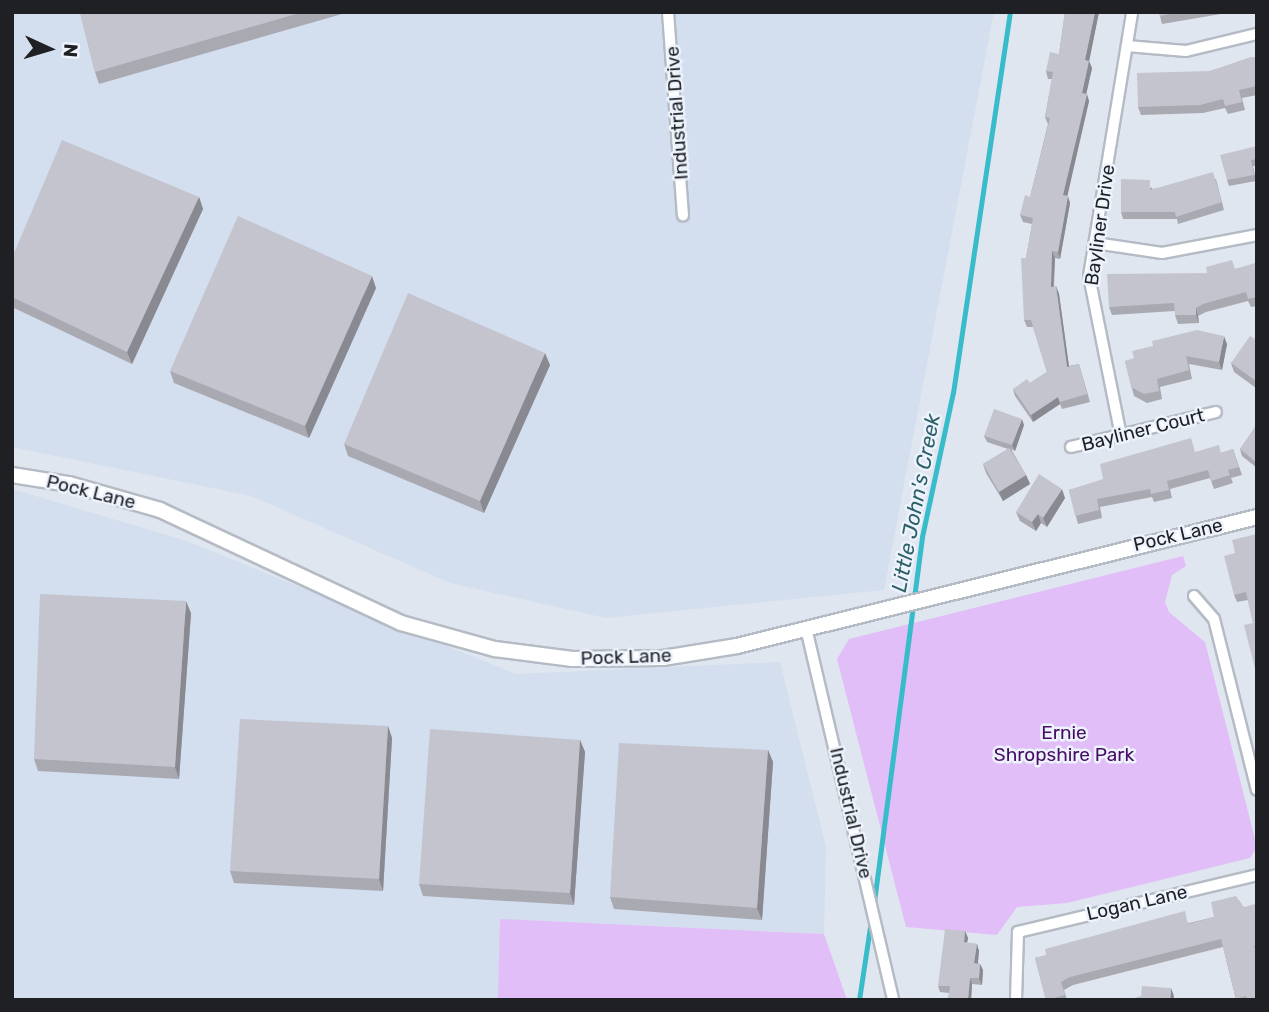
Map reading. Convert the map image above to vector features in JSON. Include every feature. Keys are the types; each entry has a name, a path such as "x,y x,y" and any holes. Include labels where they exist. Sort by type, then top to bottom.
{"street":[{"name":"Industrial Drive","path":"668,12 683,215"},
{"name":"Bayliner Drive","path":"1121,436 1090,293 1095,243 1132,12"},
{"path":"1127,46 1186,51 1257,34"},
{"path":"1095,243 1162,253 1257,235"},
{"name":"Bayliner Court","path":"1071,447 1216,412"},
{"name":"Pock Lane","path":"12,475 69,484 160,510 248,548 353,604 401,623 495,649 572,659 663,658 737,646 936,594 1257,517"},
{"path":"1194,596 1214,618 1257,790"},
{"name":"Industrial Drive","path":"806,628 860,848 893,1000"},
{"name":"Logan Lane","path":"1016,1000 1018,932 1257,875"}],"shaded area":[{"path":"12,12 994,12 884,590 606,618 450,583 251,496 12,447"},
{"path":"12,489 184,540 516,674 780,662 826,847 824,934 523,920 502,1000 12,1000"}],"green space":[{"name":"Ernie Shropshire Park","path":"1183,556 1186,566 1172,575 1165,602 1169,612 1205,642 1257,847 1250,858 1067,903 1017,907 997,935 906,927 837,659 849,639"},
{"path":"500,919 824,934 847,1000 498,1000"}],"building":[{"path":"80,12 303,12 95,72"},
{"path":"1065,12 1095,12 1085,60 1089,61 1082,93 1087,94 1063,195 1068,196 1058,252 1052,251 1051,287 1056,286 1067,367 1079,364 1087,394 1060,402 1058,397 1031,415 1013,389 1027,379 1030,383 1047,372 1031,320 1024,320 1021,258 1026,258 1033,218 1020,215 1025,195 1030,197 1050,118 1045,117 1053,72 1046,71 1050,52 1059,54"},
{"path":"1159,12 1180,12 1160,16"},
{"path":"1257,57 1257,86 1239,90 1242,102 1225,106 1223,99 1200,105 1138,107 1137,73 1210,71"},
{"path":"62,140 199,197 127,352 12,297 12,258"},
{"path":"1257,146 1257,159 1251,160 1254,175 1227,180 1220,155"},
{"path":"1213,172 1222,202 1176,217 1175,212 1121,212 1121,179 1150,180 1150,190"},
{"path":"238,216 372,276 305,426 170,371"},
{"path":"1232,260 1235,269 1255,263 1257,297 1248,299 1246,292 1203,304 1196,308 1196,315 1175,315 1174,303 1109,307 1107,274 1207,273 1206,267"},
{"path":"408,293 545,353 480,501 344,444"},
{"path":"1197,330 1224,336 1219,362 1186,356 1189,370 1157,379 1159,391 1144,394 1131,387 1125,361 1134,358 1132,351 1153,346 1152,341"},
{"path":"1250,336 1257,340 1256,381 1231,363"},
{"path":"994,409 1022,419 1012,445 984,436"},
{"path":"1257,426 1257,463 1240,449"},
{"path":"1191,438 1195,452 1219,445 1221,453 1233,449 1239,467 1228,470 1230,475 1211,481 1208,470 1167,481 1169,490 1151,494 1150,489 1097,499 1099,510 1075,516 1069,490 1103,479 1100,464"},
{"path":"1009,448 1026,475 999,492 983,464"},
{"path":"1039,474 1062,489 1043,518 1038,514 1032,522 1016,512"},
{"path":"1257,534 1257,677 1244,625 1253,623 1246,592 1234,595 1224,556 1235,553 1232,540"},
{"path":"40,594 186,601 175,767 34,759"},
{"path":"240,719 388,726 379,879 230,871"},
{"path":"430,729 580,740 570,893 419,884"},
{"path":"619,743 768,750 757,908 610,897"},
{"path":"1236,896 1244,907 1255,904 1257,913 1257,945 1254,946 1257,954 1257,1000 1247,1000 1246,996 1236,999 1221,939 1070,977 1061,982 1065,995 1046,1000 1035,958 1046,955 1045,949 1185,911 1188,924 1214,917 1211,902"},
{"path":"945,929 965,931 964,942 977,944 974,963 980,964 979,978 970,978 968,1000 948,1000 950,986 938,986"},
{"path":"1142,986 1171,988 1170,1000 1128,1000 1141,996"}],"waterway":[{"name":"Little John's Creek","path":"874,902 922,537 953,393 1010,12"},
{"name":"Little John's Creek","path":"859,1000 871,921"}]}
